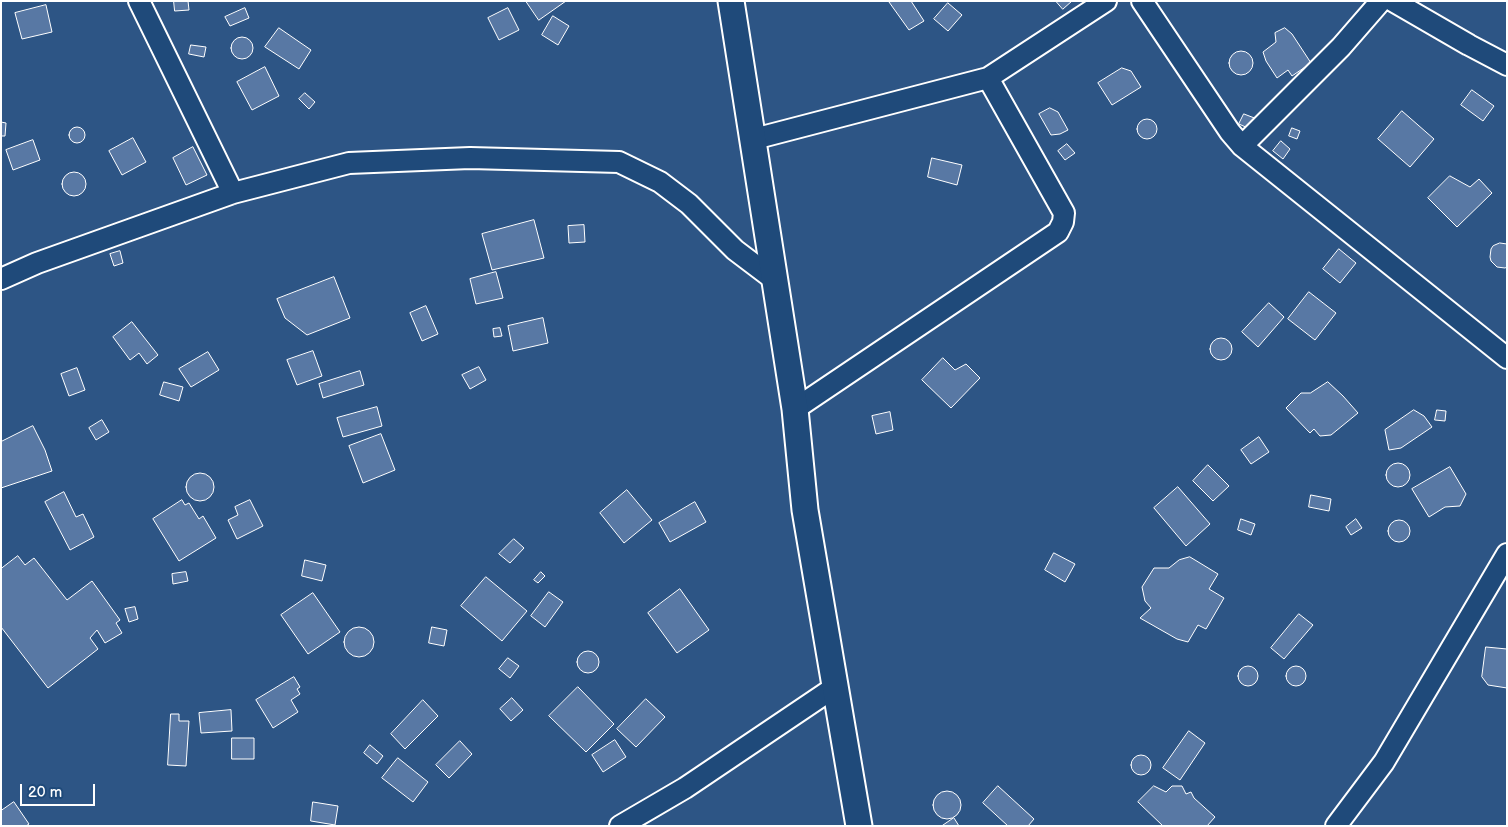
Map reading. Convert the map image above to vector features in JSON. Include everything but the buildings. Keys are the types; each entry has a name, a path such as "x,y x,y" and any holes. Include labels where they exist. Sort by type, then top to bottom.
{"street":[{"path":"139,1 233,193"},
{"path":"731,1 796,410 805,510 859,826"},
{"path":"754,139 988,78 1106,1"},
{"path":"1142,1 1230,132 1242,146 1507,358"},
{"path":"1242,146 1341,48 1381,1"},
{"path":"1392,1 1507,65"},
{"path":"796,410 1058,232 1061,228 1064,213 988,78"},
{"path":"1,279 37,263 233,193 349,163 470,158 619,162 660,182 689,204 735,250 776,281"},
{"path":"1336,826 1384,762 1507,554"},
{"path":"620,826 686,788 835,687"}]}
